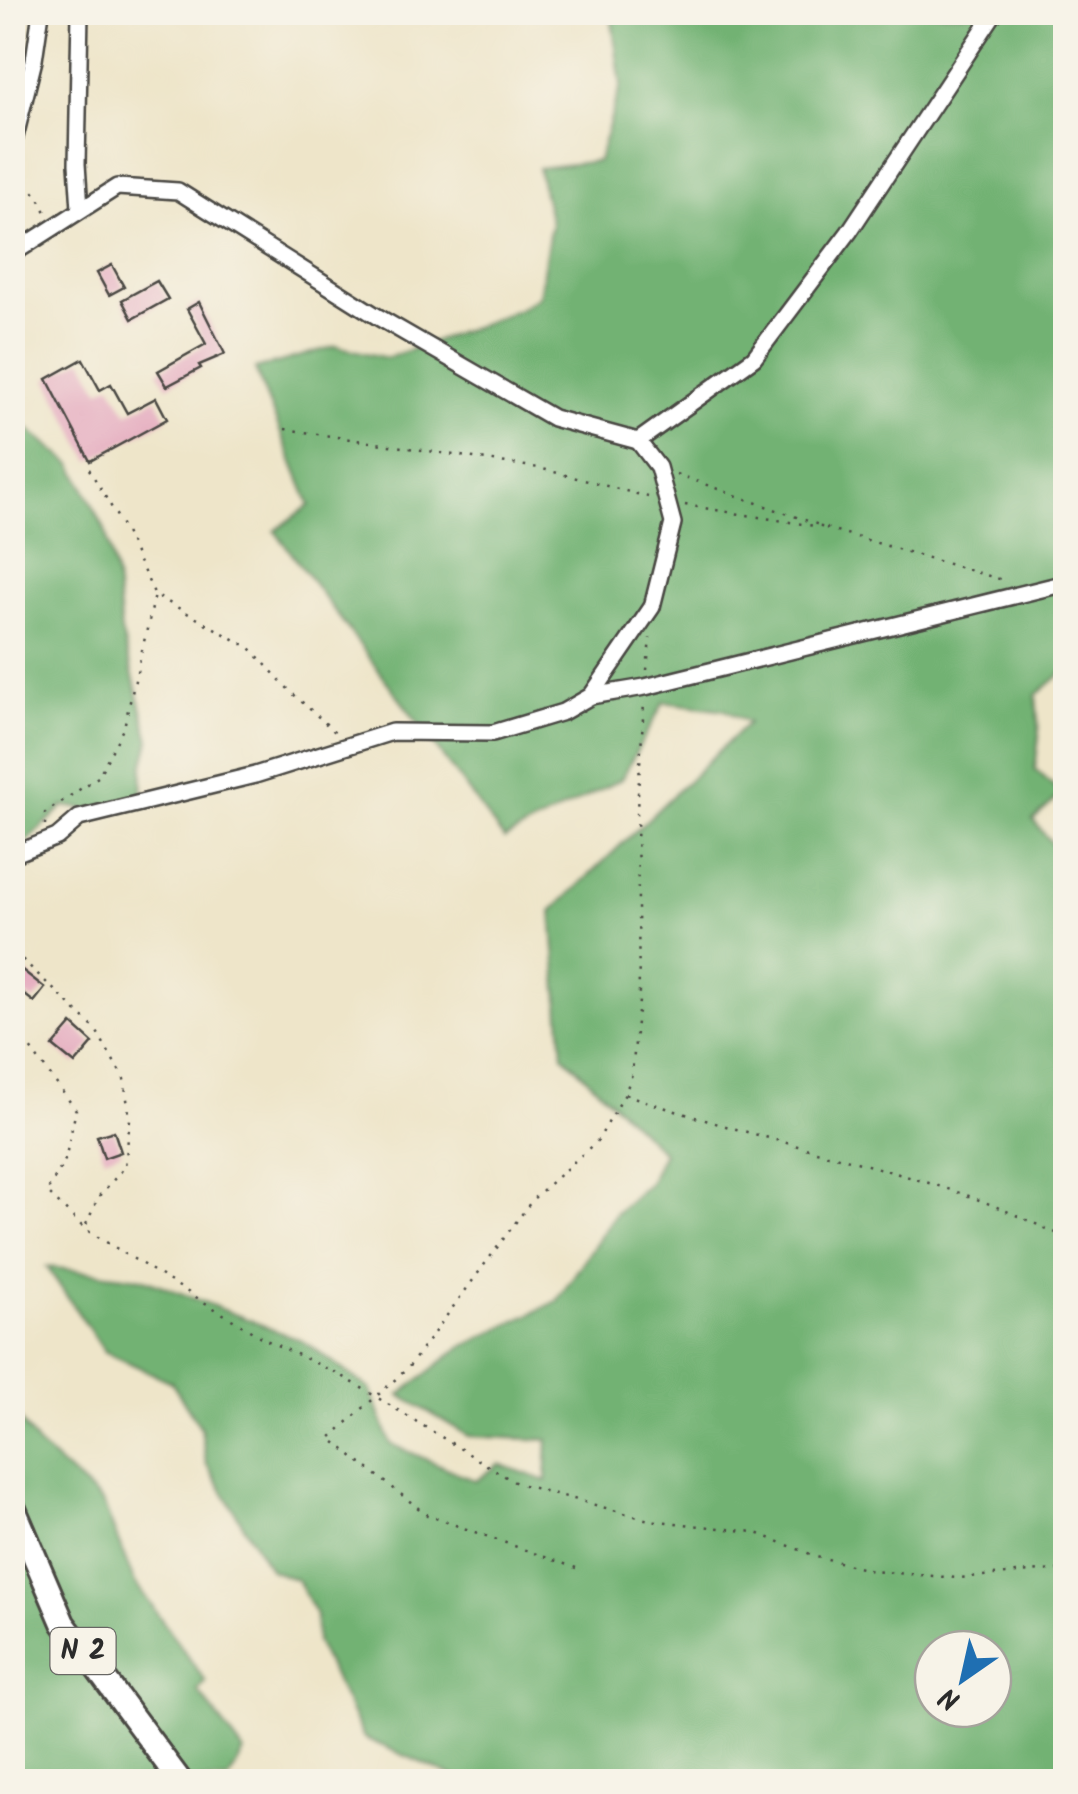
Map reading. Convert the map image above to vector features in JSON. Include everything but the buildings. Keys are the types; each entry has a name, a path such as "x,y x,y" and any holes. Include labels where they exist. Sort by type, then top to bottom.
{"main road":[{"name":"N 2","path":"12,1504 63,1623 181,1782"}],"street":[{"path":"12,149 42,12"},
{"path":"80,12 80,209"},
{"path":"638,441 754,358 849,232 995,12"},
{"path":"12,254 117,187 178,191 378,317 553,418 638,441 658,467 673,524 652,607 591,696"},
{"path":"12,855 57,837 80,818 255,775 392,732 493,733 563,712 591,696 645,687 1066,583"}],"path":[{"path":"12,168 39,198 52,226"},
{"path":"284,429 538,468 668,502 827,528"},
{"path":"658,467 827,528 999,580 1018,582"},
{"path":"89,469 155,595 250,648 290,692 351,746"},
{"path":"44,842 45,814 98,777 124,728 155,595"},
{"path":"576,1568 427,1515 330,1438 408,1368 532,1200 598,1140 626,1094 640,1001 638,810 650,639"},
{"path":"12,960 22,958 96,1030 124,1079 130,1119 125,1167 99,1196 85,1229"},
{"path":"12,1024 76,1110 65,1160 47,1192 85,1229 264,1339 339,1374 516,1483 649,1520 754,1532 813,1556 872,1571 958,1578 1066,1569"},
{"path":"626,1094 703,1122 969,1196 1066,1237"}],"green space":[{"path":"611,13 1065,13 1066,670 1036,695 1039,737 1035,769 1062,794 1033,820 1058,851 1066,848 1065,1781 530,1782 521,1777 510,1781 464,1781 364,1738 316,1642 316,1615 297,1580 270,1570 206,1463 201,1428 171,1382 104,1351 47,1267 142,1278 303,1341 370,1389 391,1444 476,1481 499,1464 546,1481 548,1440 469,1436 400,1395 458,1349 557,1301 616,1213 649,1183 663,1152 563,1055 552,911 748,723 725,710 664,702 621,779 504,839 275,531 310,505 255,369 336,346 387,358 519,309 539,296 551,223 538,168 598,161 621,85"},
{"path":"12,408 24,426 73,465 105,530 116,578 121,631 150,740 143,767 142,798 91,810 64,806 25,843 12,849"},
{"path":"12,1409 38,1445 103,1503 134,1581 206,1682 198,1691 244,1752 228,1781 13,1781"}]}
